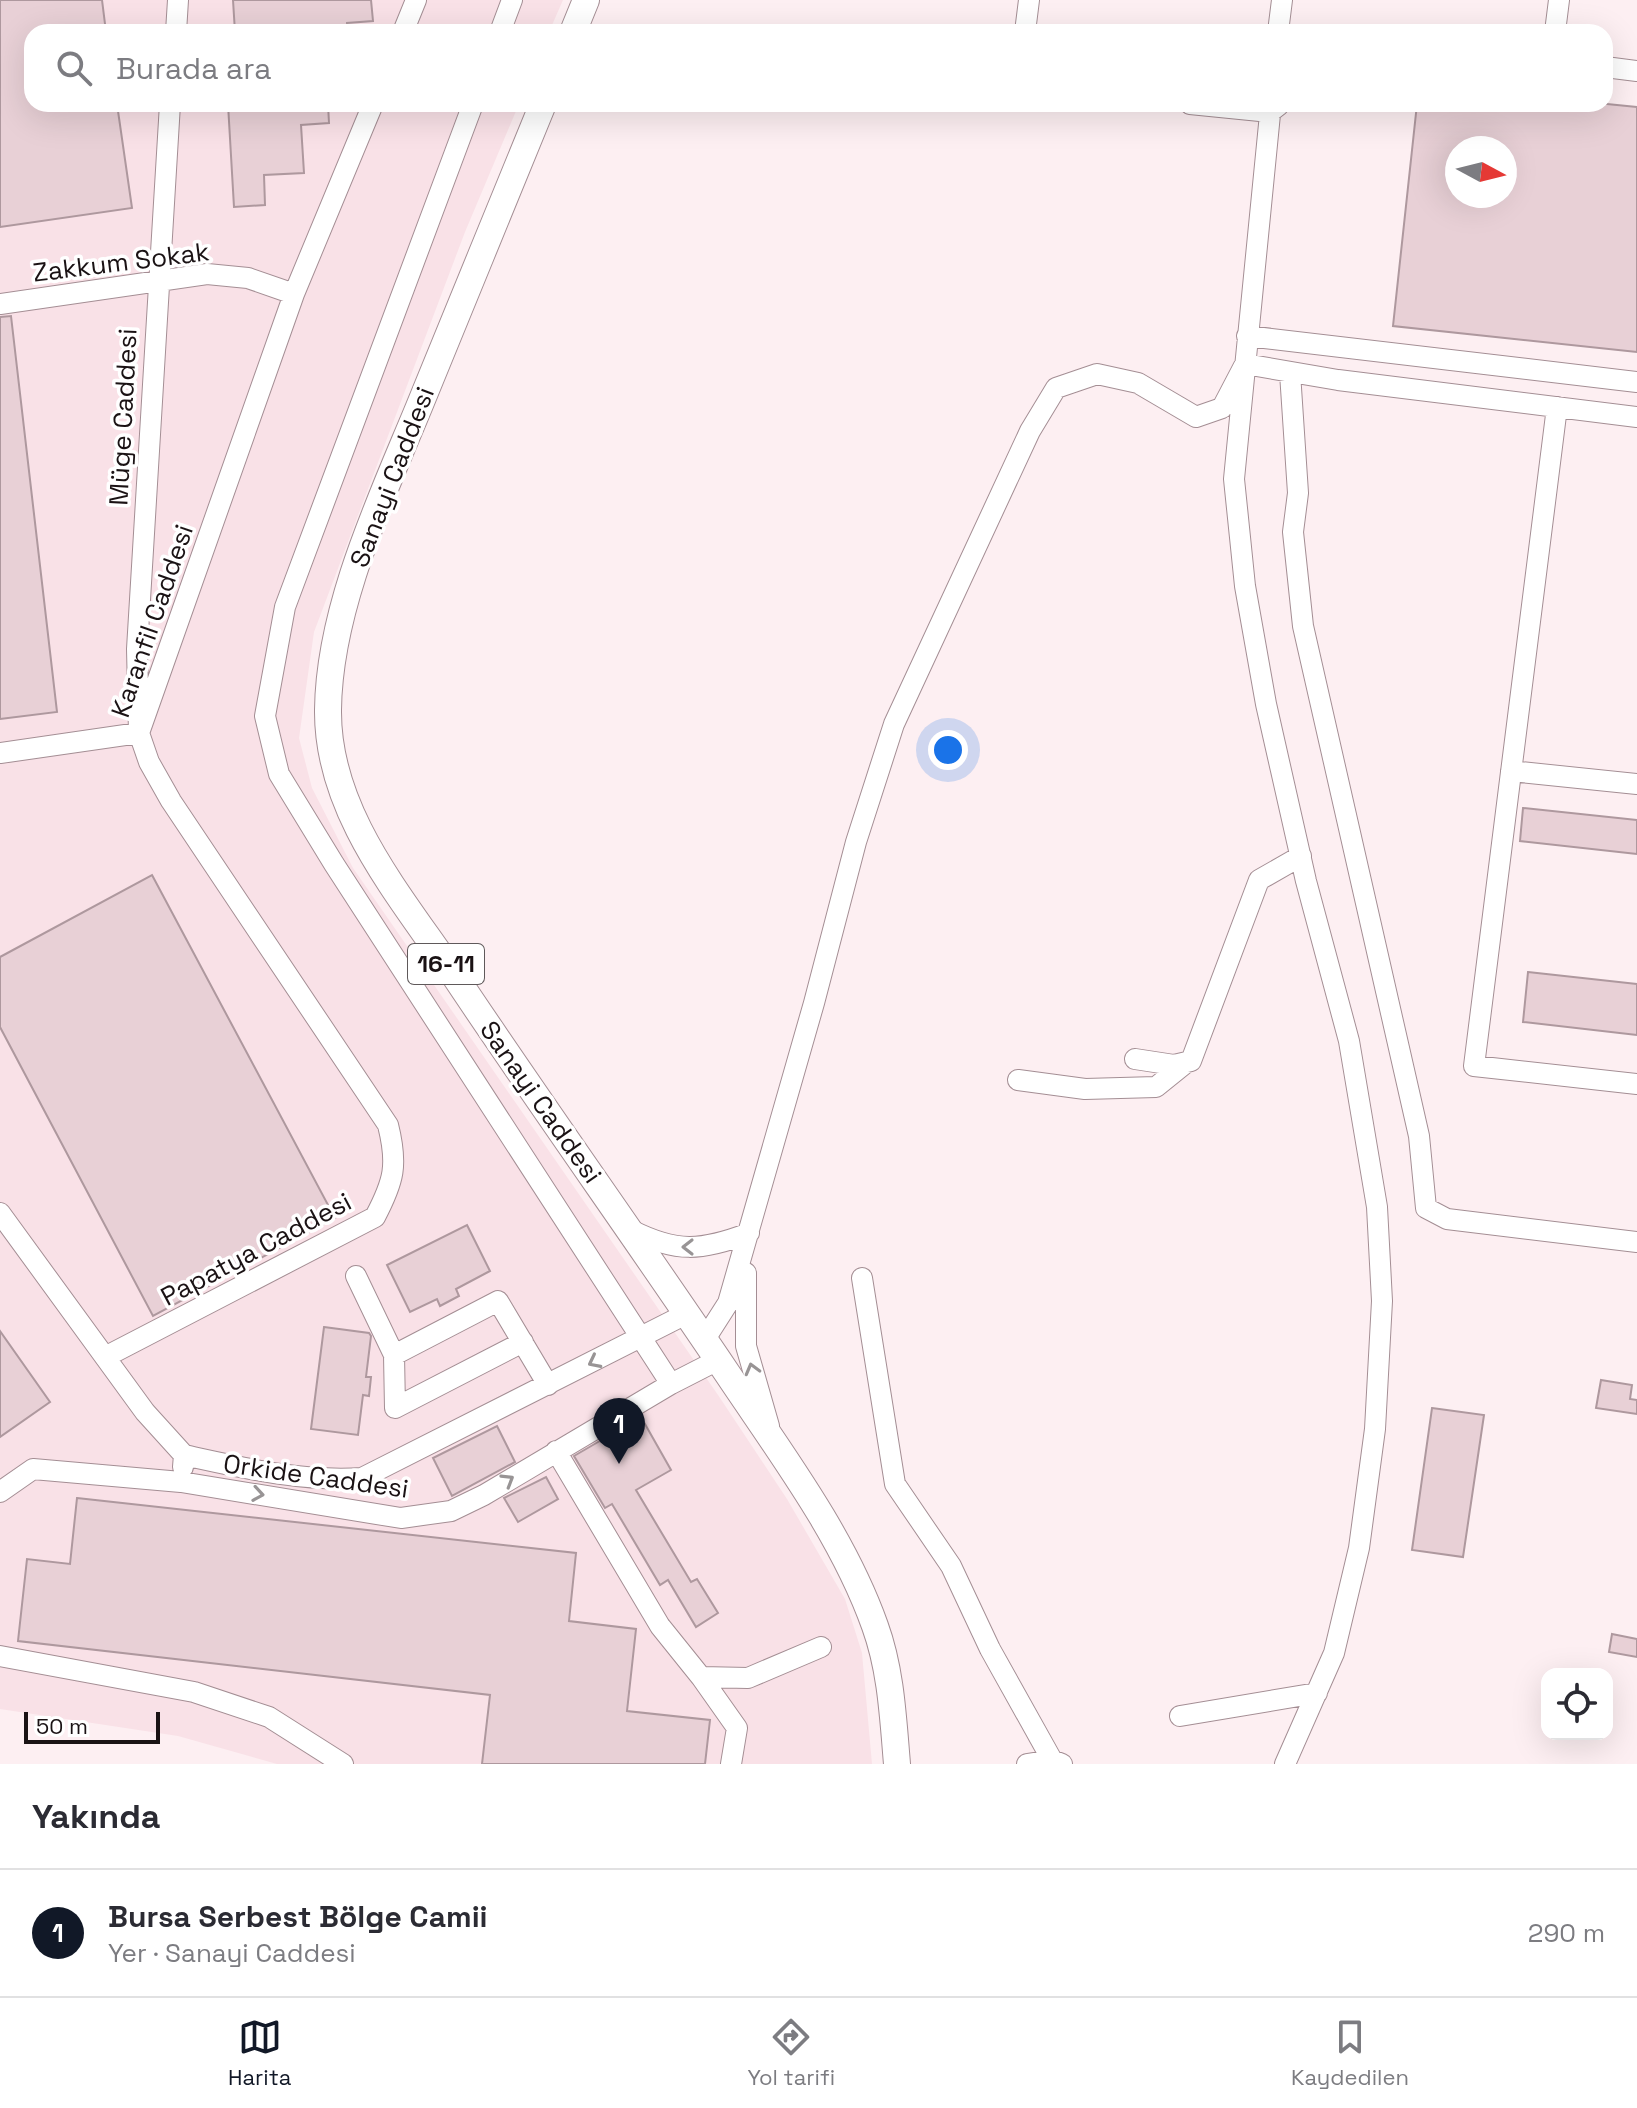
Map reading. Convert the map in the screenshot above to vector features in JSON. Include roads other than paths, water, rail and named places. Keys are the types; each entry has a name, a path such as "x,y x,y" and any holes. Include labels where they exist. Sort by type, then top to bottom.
{"main road":[{"path":"576,24 586,0"},
{"name":"Sanayi Caddesi","path":"540,112 357,565 332,668 328,711 330,747 344,798 369,848 688,1313 775,1444 848,1564 874,1624 888,1672 897,1764"}],"lane":[{"path":"176,24 178,0"},
{"path":"406,24 416,0"},
{"path":"503,24 512,0"},
{"path":"1026,24 1029,0"},
{"path":"1279,24 1282,0"},
{"path":"1556,24 1559,0"},
{"path":"1613,68 1637,71"},
{"name":"Müge Caddesi","path":"139,733 137,649 169,112"},
{"name":"Karanfil Caddesi","path":"370,112 294,294 139,733 149,762 171,801 373,1098 388,1125 396,1157"},
{"path":"470,112 285,607 271,668 265,716 279,774 310,826 671,1384"},
{"path":"1273,112 1234,479 1245,586 1266,704 1349,1041 1377,1207 1382,1301 1375,1429 1359,1548 1334,1653 1285,1764"},
{"name":"Zakkum Sokak","path":"0,304 207,274 248,278 294,294"},
{"path":"1247,336 1637,382"},
{"path":"1245,364 1290,373 1637,417"},
{"path":"712,1350 749,1233 856,842 894,724 1030,431 1056,388 1097,374 1138,383 1196,417 1222,408 1245,364"},
{"path":"1290,373 1298,493 1293,532 1303,626 1419,1136 1426,1208 1447,1219 1637,1242"},
{"path":"1557,407 1474,1066 1637,1084"},
{"path":"0,753 139,733"},
{"path":"1511,771 1637,784"},
{"path":"1018,1080 1085,1089 1156,1087 1187,1062 1259,880 1301,856"},
{"path":"1135,1059 1174,1065 1187,1062"},
{"name":"Papatya Caddesi","path":"105,1357 375,1217 390,1189 396,1157"},
{"path":"0,1213 145,1412 184,1455 181,1482"},
{"path":"628,1229 660,1245 685,1248 715,1246 749,1233"},
{"path":"749,1233 744,1298 746,1346 775,1444"},
{"path":"356,1276 394,1355 395,1408 523,1342"},
{"path":"862,1278 895,1484 951,1566 990,1649 1057,1762 1027,1764"},
{"path":"394,1355 498,1301 548,1385"},
{"name":"Orkide Caddesi","path":"184,1455 269,1473 329,1480 362,1478 688,1313"},
{"name":"Orkide Caddesi","path":"0,1492 33,1469 181,1482 401,1518 422,1517 451,1511 556,1451 671,1384 712,1350"},
{"path":"556,1451 660,1626 737,1728 731,1764"},
{"path":"701,1677 748,1678 821,1647"},
{"path":"0,1656 194,1692 269,1717 343,1764"},
{"path":"1180,1716 1317,1693"}],"place":[{"name":"Bursa Serbest Bölge Camii","path":"619,1464"}]}
